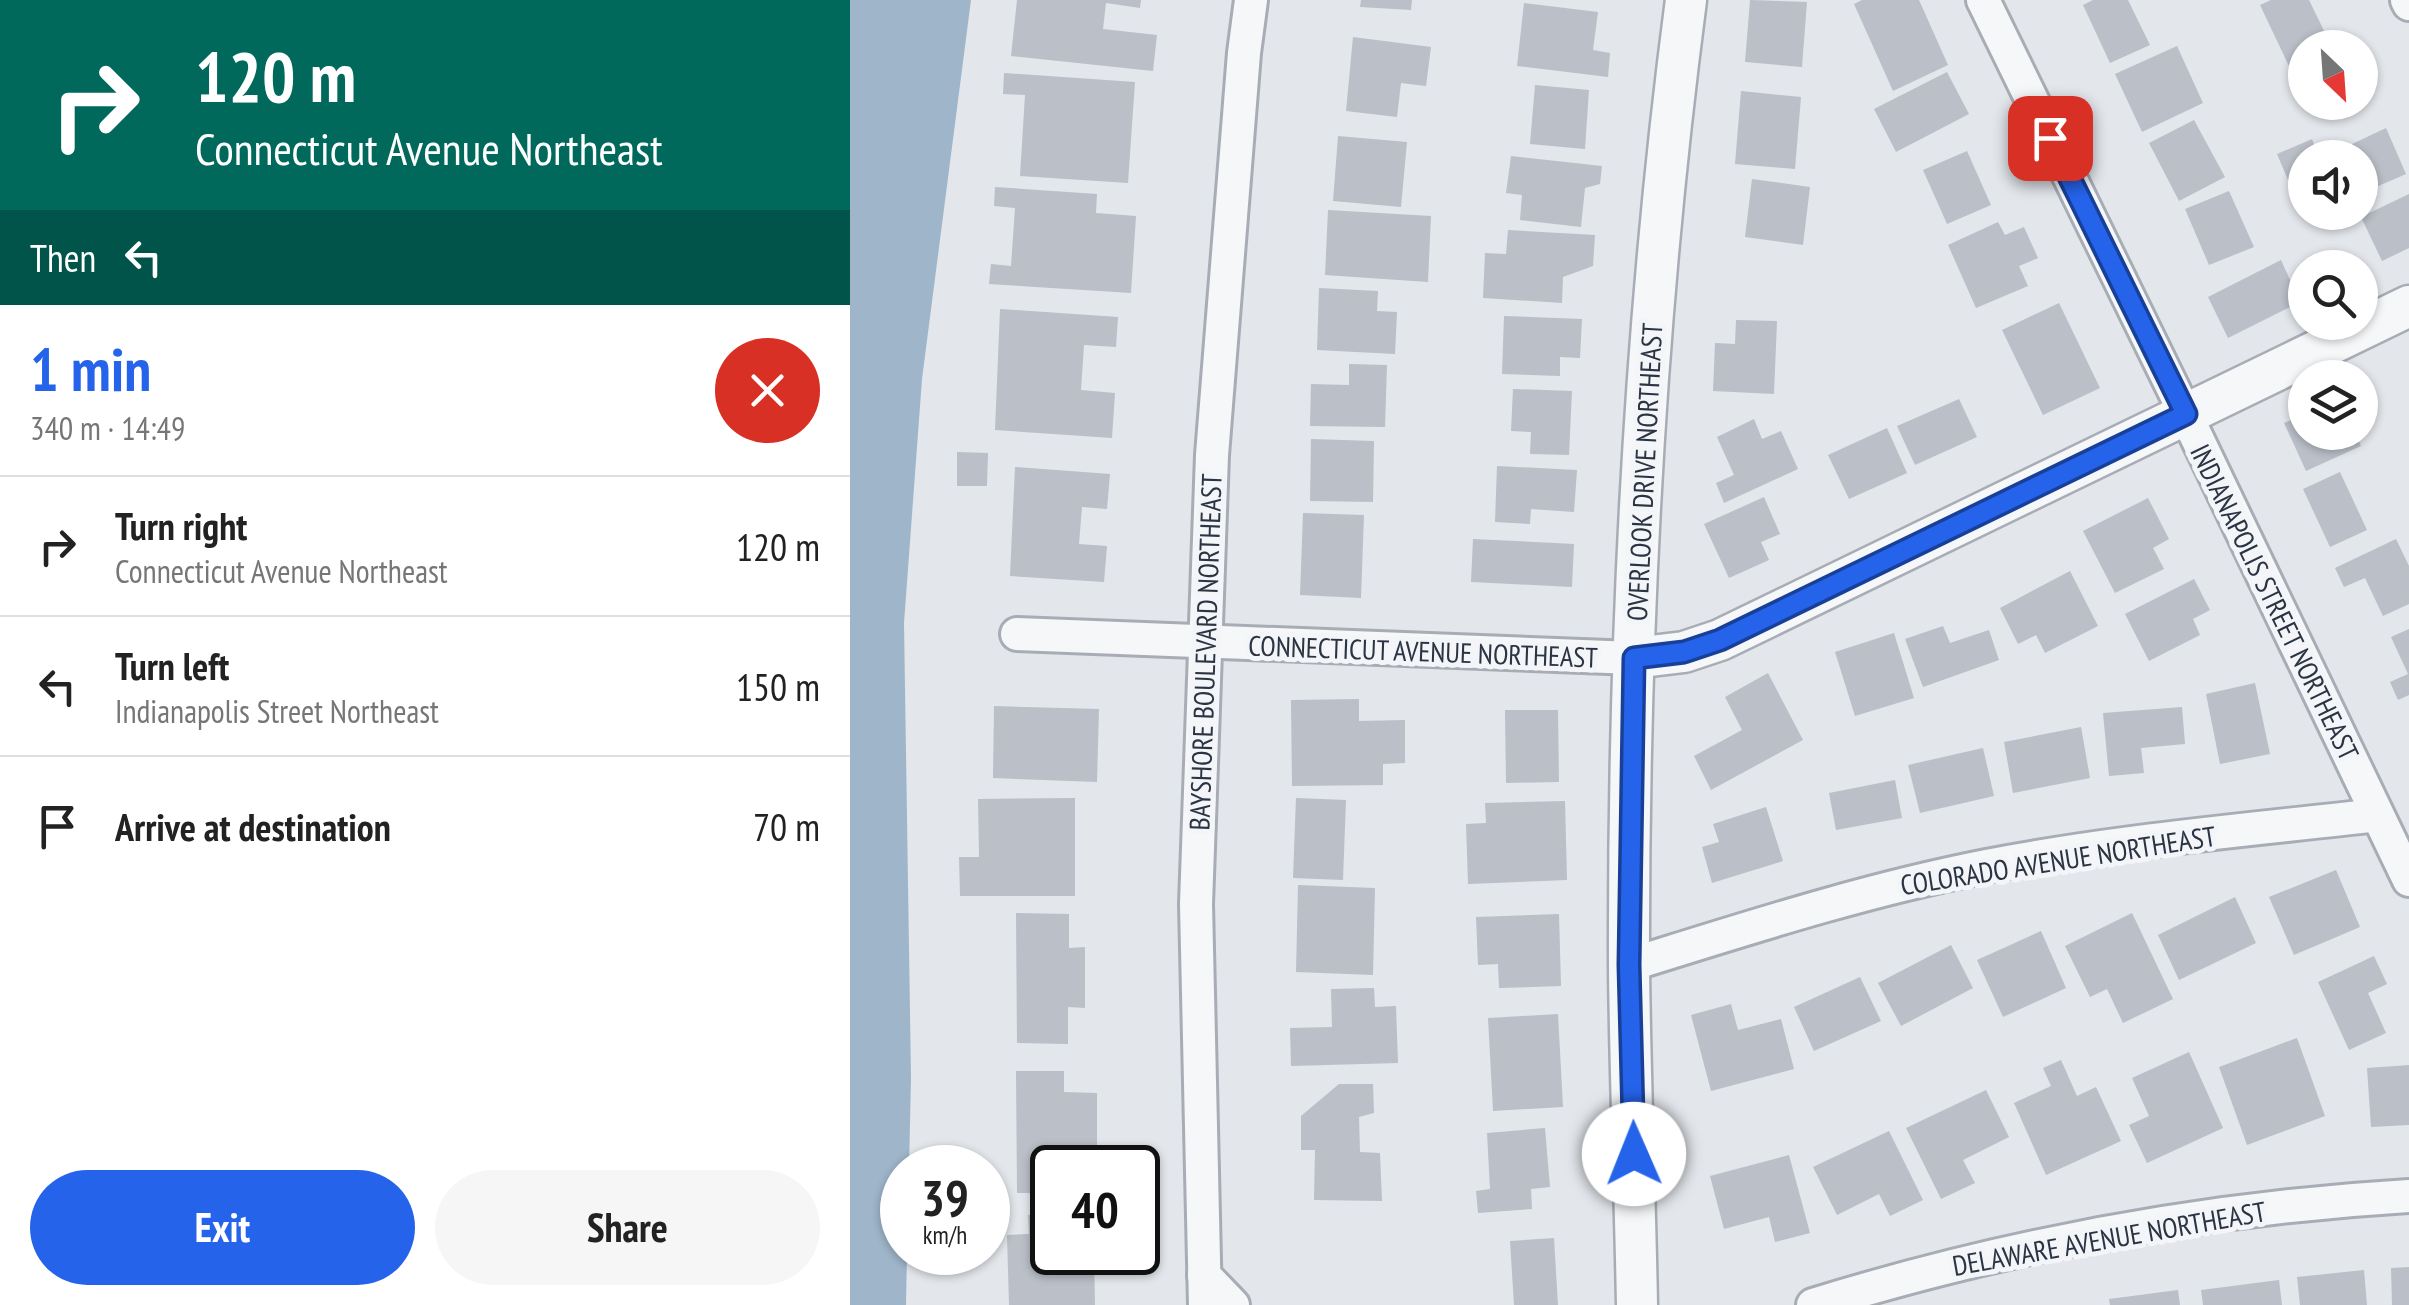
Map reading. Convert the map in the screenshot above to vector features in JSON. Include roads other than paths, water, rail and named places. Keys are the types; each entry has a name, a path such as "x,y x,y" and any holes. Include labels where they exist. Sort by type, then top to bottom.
{"street":[{"name":"BAYSHORE BOULEVARD NORTHEAST","path":"1204,1290 1196,904 1204,643 1212,455 1251,0"},
{"name":"OVERLOOK DRIVE NORTHEAST","path":"1637,1305 1629,965 1634,658 1657,257 1686,0"},
{"name":"INDIANAPOLIS STREET NORTHEAST","path":"1983,0 2409,880"},
{"name":"CONNECTICUT AVENUE NORTHEAST","path":"1017,634 1634,658 1684,652 1720,640 2409,306"},
{"name":"COLORADO AVENUE NORTHEAST","path":"1629,965 1810,908 1989,866 2140,843 2378,816"},
{"name":"DELAWARE AVENUE NORTHEAST","path":"1814,1305 1942,1268 2064,1240 2300,1204 2409,1196"},
{"path":"1204,1290 1233,1305"}],"water":[{"path":"850,0 971,0 922,379 904,623 909,1145 880,1145 880,1275 907,1275 906,1305 850,1305"}]}
